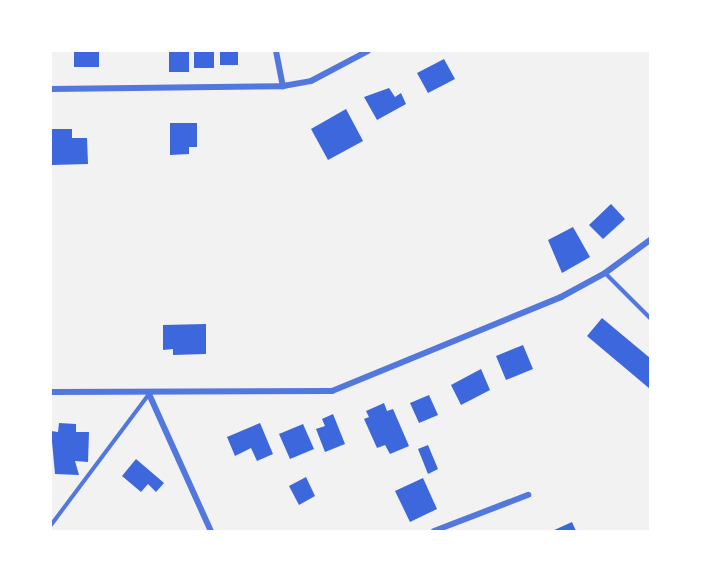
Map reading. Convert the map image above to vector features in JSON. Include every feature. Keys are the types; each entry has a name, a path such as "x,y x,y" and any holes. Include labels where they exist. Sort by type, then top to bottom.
{"street":[{"path":"276,51 282,86"},
{"path":"51,89 282,86 311,81 368,51"},
{"path":"51,392 148,394 332,391 561,297 605,273 650,240"},
{"path":"148,394 211,531"},
{"path":"434,531 528,495"}],"lane":[{"path":"605,273 650,318"},
{"path":"51,525 148,394"}],"building":[{"path":"74,51 99,51 99,67 74,67"},
{"path":"169,51 189,51 189,72 169,72"},
{"path":"194,51 214,51 214,68 194,68"},
{"path":"220,51 238,51 238,65 220,65"},
{"path":"444,59 455,79 428,93 417,73"},
{"path":"389,88 395,97 401,93 406,104 377,120 364,97"},
{"path":"346,109 363,141 328,160 311,129"},
{"path":"170,123 197,123 197,147 189,147 189,154 170,155"},
{"path":"51,129 72,129 72,138 87,138 88,164 52,165"},
{"path":"611,204 625,219 603,239 589,225"},
{"path":"573,227 590,257 562,273 548,240"},
{"path":"602,318 650,358 650,389 587,336"},
{"path":"206,324 206,354 173,355 173,349 163,350 163,325"},
{"path":"523,345 533,369 506,380 496,356"},
{"path":"481,369 490,390 461,405 451,385"},
{"path":"429,395 438,415 419,423 410,403"},
{"path":"384,403 387,411 393,409 409,446 390,454 385,445 377,448 364,419 369,417 366,411"},
{"path":"333,414 345,444 325,452 316,429 325,426 322,419"},
{"path":"59,423 76,424 76,432 89,432 88,462 75,461 79,475 55,474 51,431 58,432"},
{"path":"260,423 273,454 257,461 251,448 235,456 227,437"},
{"path":"303,424 314,449 290,459 279,434"},
{"path":"428,445 438,469 428,474 418,449"},
{"path":"136,459 164,483 156,492 148,484 141,492 122,476"},
{"path":"306,477 315,496 299,505 289,486"},
{"path":"423,478 437,509 410,522 395,491"},
{"path":"572,522 576,531 552,531"}]}
